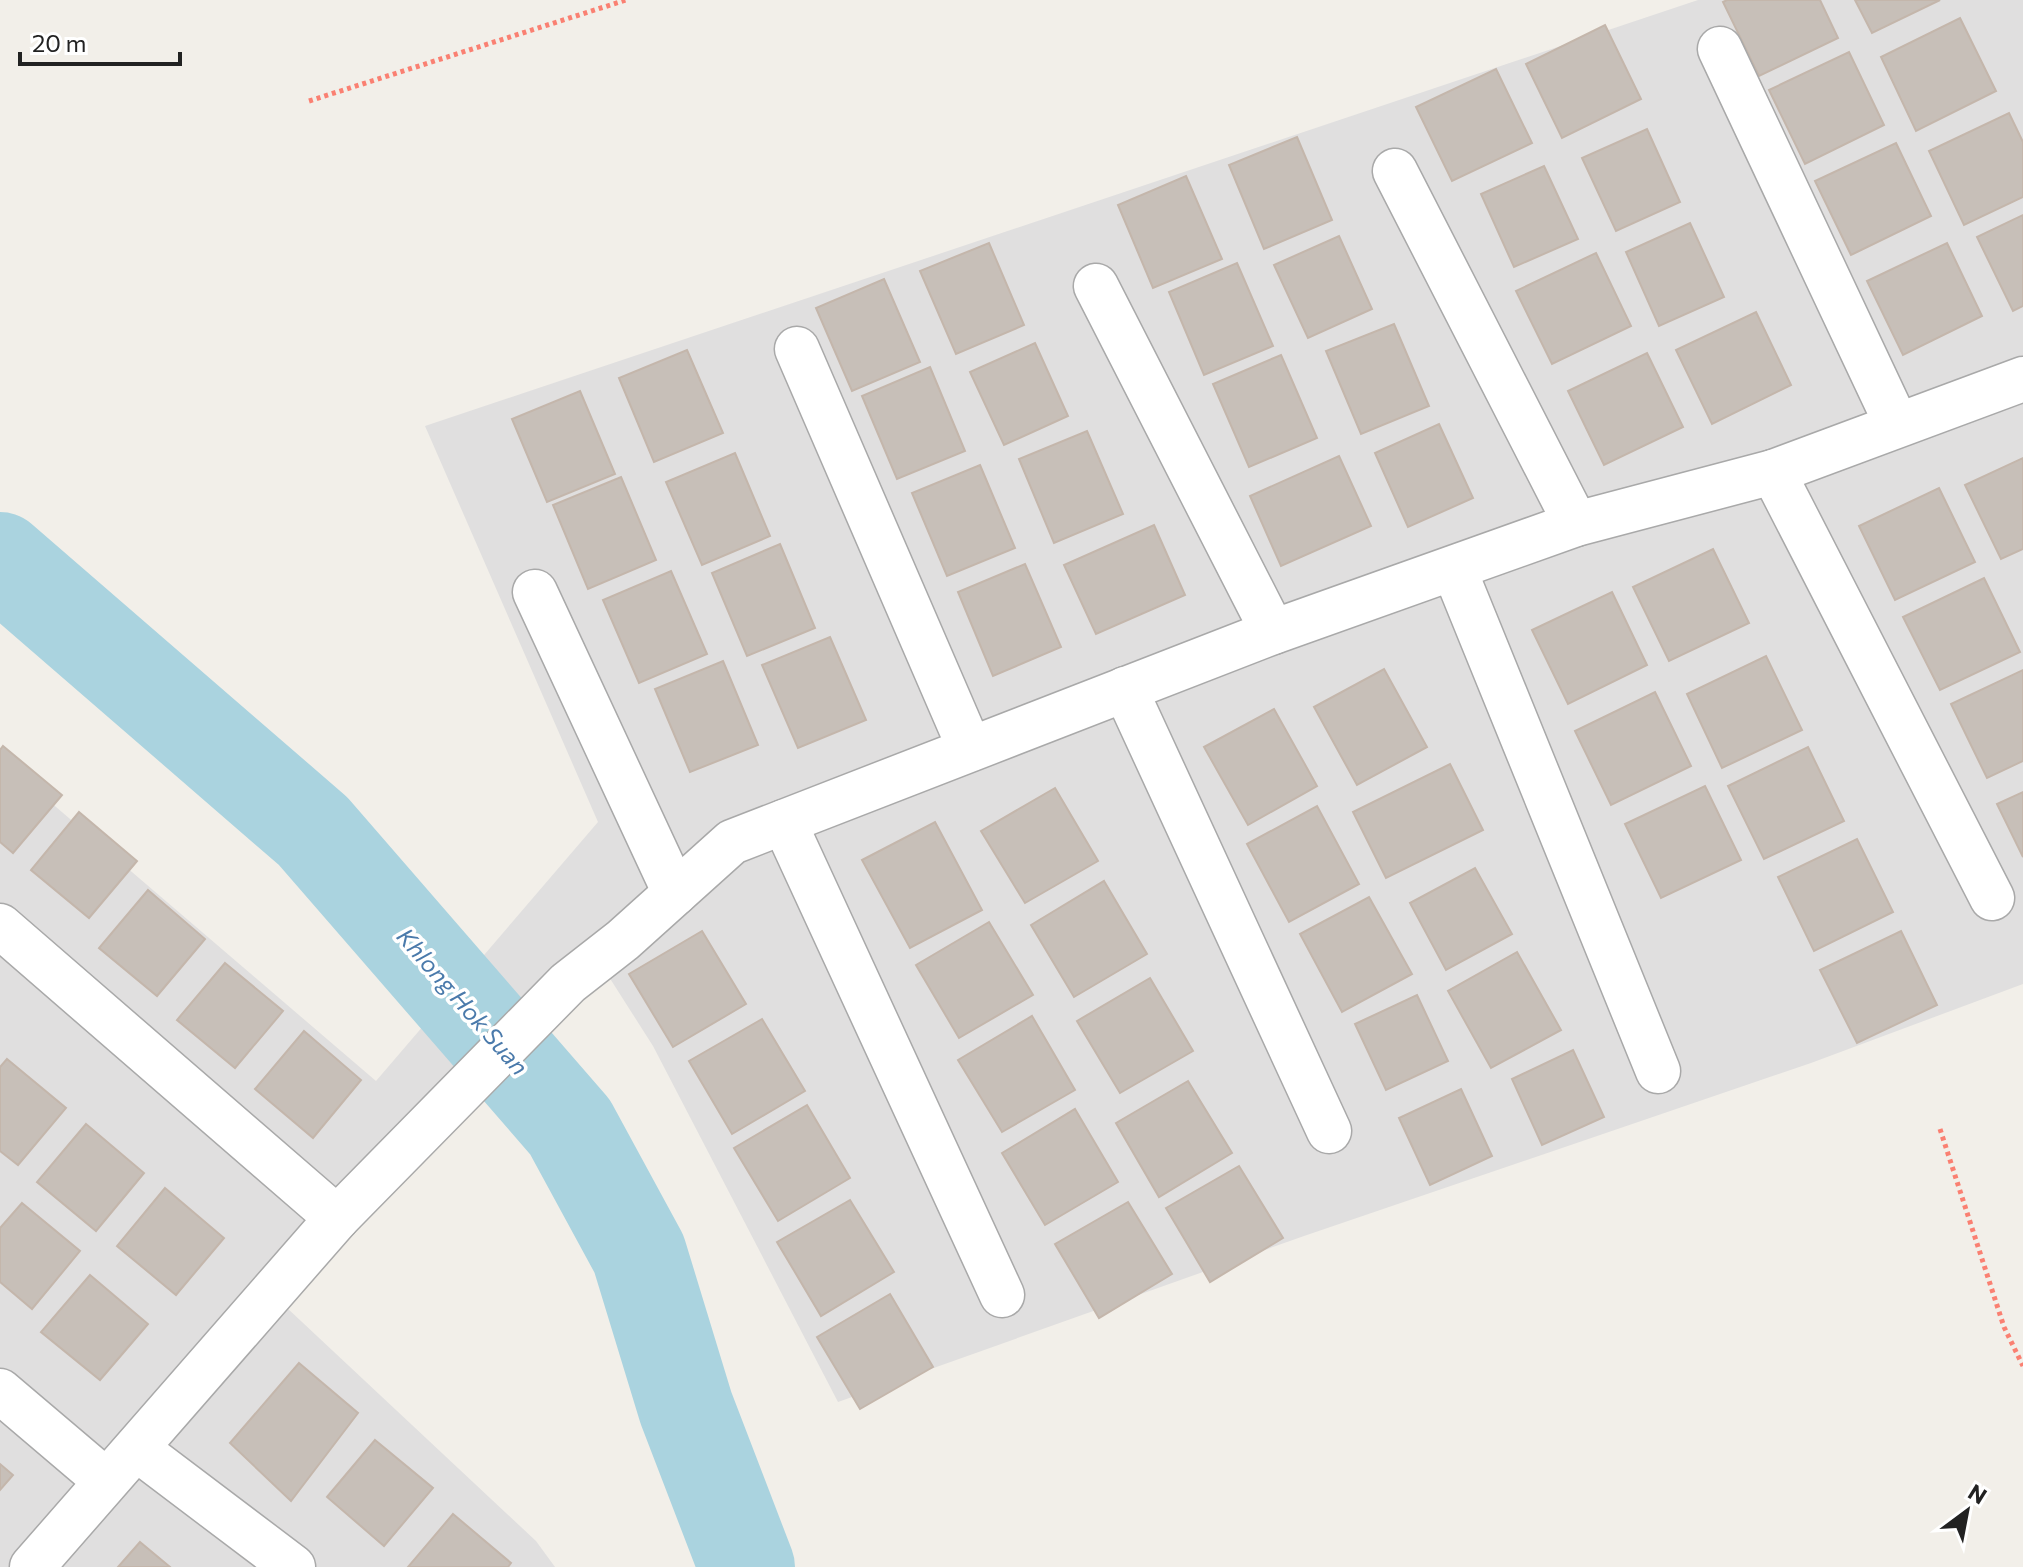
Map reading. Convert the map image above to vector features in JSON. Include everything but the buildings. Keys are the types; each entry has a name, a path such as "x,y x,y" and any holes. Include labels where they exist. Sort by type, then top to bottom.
{"street":[{"path":"1720,49 1897,425"},
{"path":"1395,171 1576,524"},
{"path":"1096,286 1273,632"},
{"path":"797,349 970,749"},
{"path":"32,1567 337,1218 568,983 623,940 732,842 1273,632 1576,524 1773,472 2023,379"},
{"path":"1773,472 1992,898"},
{"path":"1454,569 1658,1071"},
{"path":"535,592 675,893"},
{"path":"1125,689 1329,1131"},
{"path":"784,822 1002,1295"},
{"path":"0,926 337,1218"},
{"path":"0,1391 106,1481"},
{"path":"137,1449 293,1567"}],"path":[{"path":"309,101 626,0"},
{"path":"1940,1129 2004,1327 2023,1366"}],"shaded area":[{"path":"1698,0 2023,0 2023,984 1811,1063 1304,1236 838,1402 653,1046 602,966 286,1307 536,1541 555,1567 0,1567 0,759 376,1081 598,822 425,426"}],"waterway":[{"name":"Khlong Hok Suan","path":"0,560 313,831 570,1127 639,1254 686,1408 747,1567"}]}
